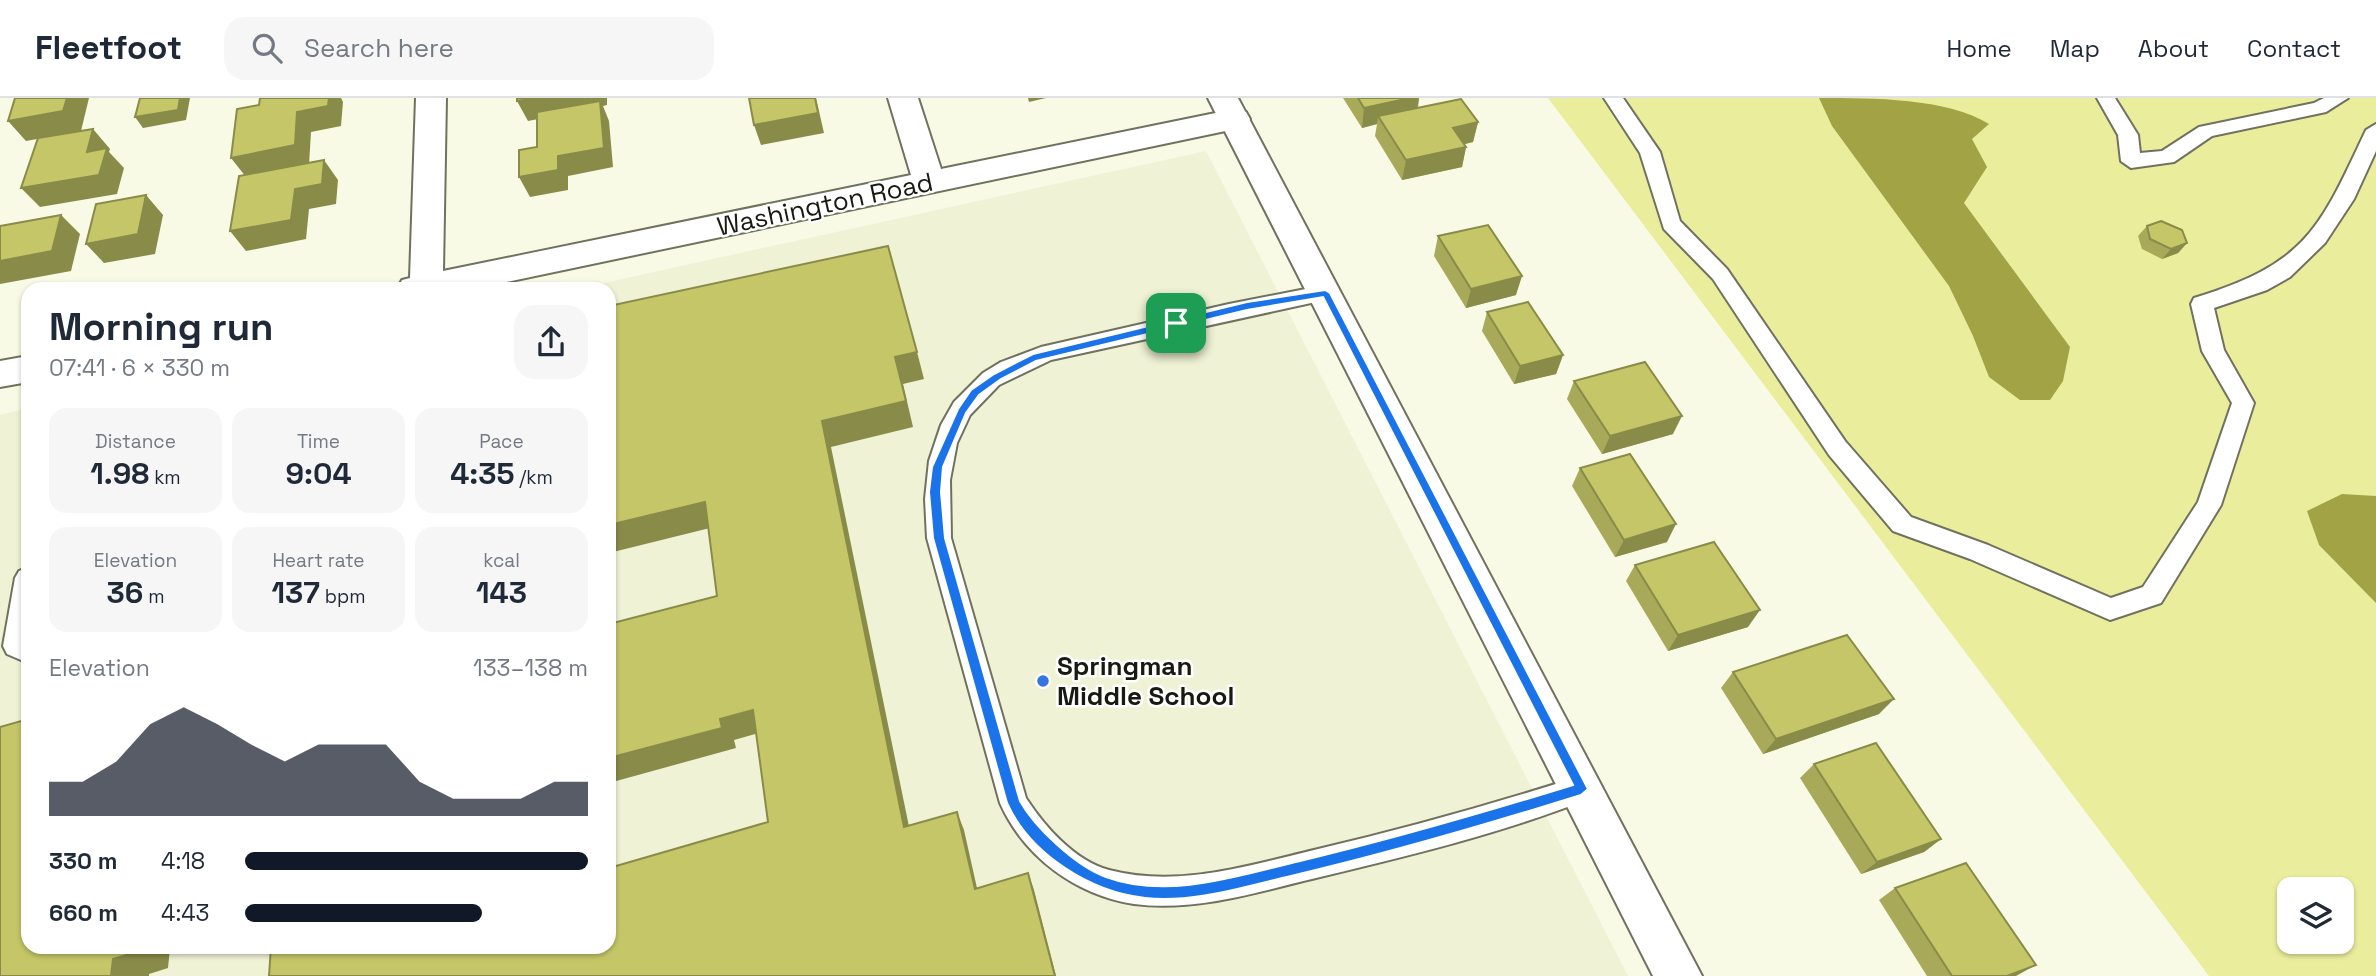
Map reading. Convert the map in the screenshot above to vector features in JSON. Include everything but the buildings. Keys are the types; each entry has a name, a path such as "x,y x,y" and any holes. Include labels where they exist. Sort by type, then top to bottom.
{"street":[{"path":"420,282 431,98"},
{"path":"903,98 929,182"},
{"path":"1229,109 1678,976"},
{"name":"Washington Road","path":"482,282 503,280 929,182 1229,109"},
{"path":"0,374 21,370"}],"lane":[{"path":"1613,98 1650,152 1671,224 1720,274 1837,448 1902,524 1979,552 2110,609 2152,595 2209,505 2243,403 2213,351 2202,304 2258,285 2301,259 2322,237 2376,130"},
{"path":"2106,98 2128,135 2131,161 2167,157 2206,131 2319,108 2340,98"},
{"path":"1325,293 1247,306 1033,358 975,392 962,412 937,467 935,492 939,538 1014,803 1026,824 1049,847 1080,871 1106,884 1146,891 1198,891 1408,842 1581,789"}],"shaded area":[{"path":"1819,98 1885,99 1931,104 1972,115 1989,124 1972,139 1987,167 1964,203 2070,347 2063,381 2050,400 2020,400 1989,377 1949,286 1832,126"},
{"name":"Springman Middle School","path":"1206,151 1628,976 0,976 0,415 21,410 21,954 616,954 616,282 608,282"},
{"path":"2342,494 2376,496 2376,603 2319,545 2307,511"}],"green space":[{"path":"1548,98 2376,98 2376,976 2209,976"}],"place":[{"name":"Springman Middle School","path":"1043,681"}],"route":[{"path":"1325,293 1581,789 1408,842 1198,891 1146,891 1106,884 1080,871 1049,847 1026,824 1014,803 939,538 935,492 937,467 948,436 975,392 997,377 1033,358 1176,323 1247,306 1325,293"}]}
